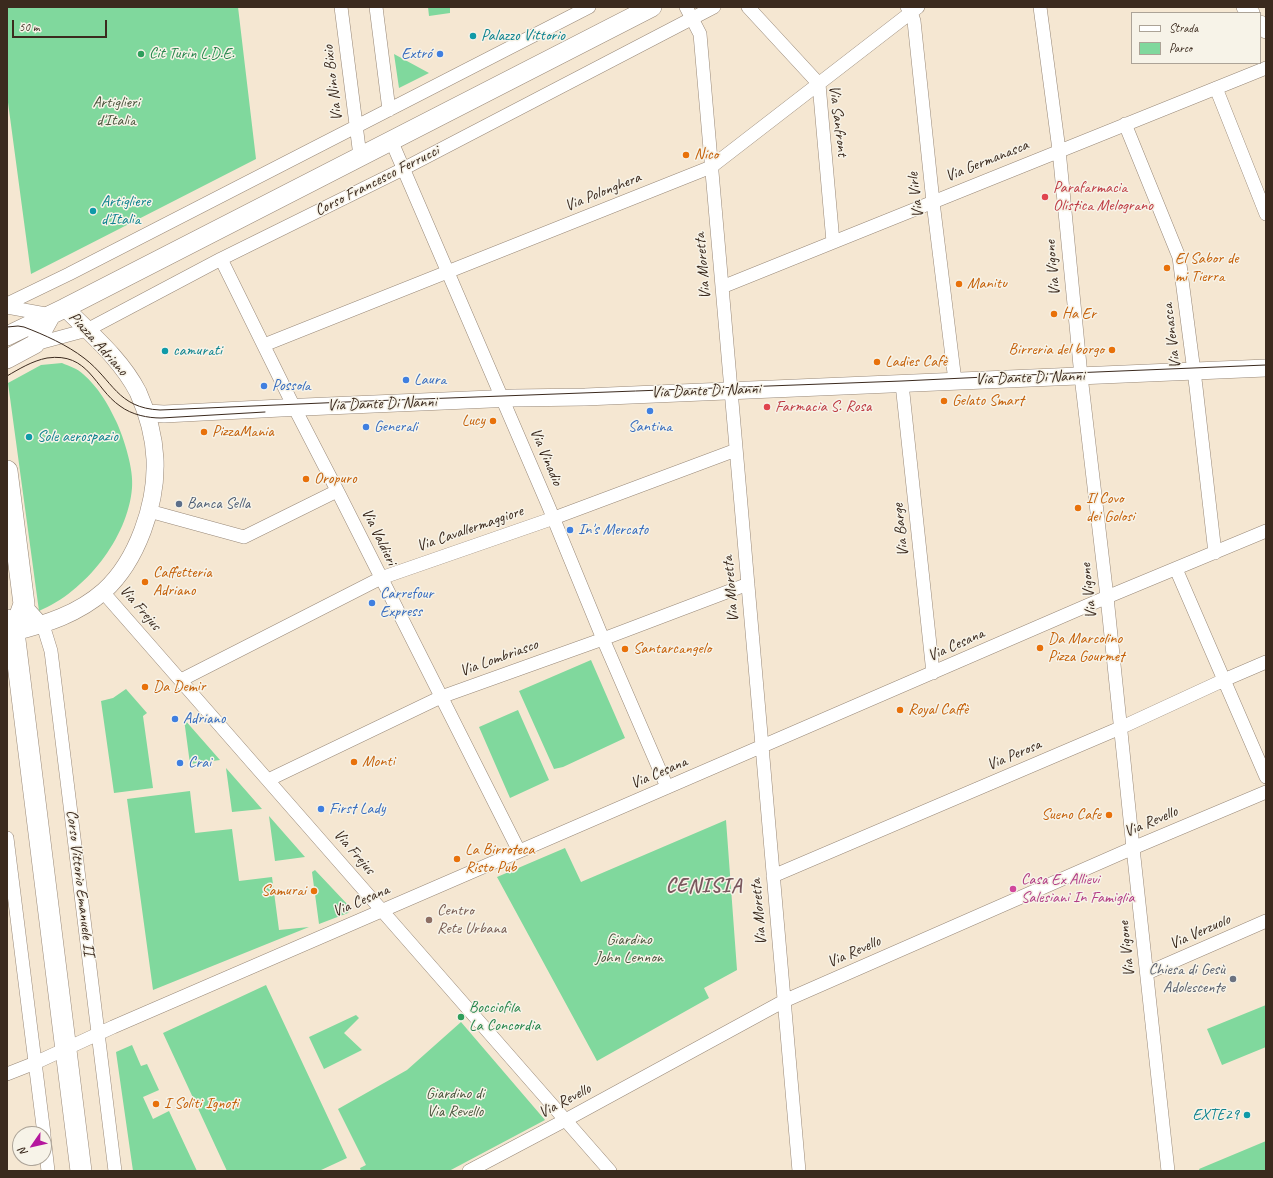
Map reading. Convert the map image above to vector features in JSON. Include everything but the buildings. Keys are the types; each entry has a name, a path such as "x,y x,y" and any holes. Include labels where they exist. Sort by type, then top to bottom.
{"main road":[{"name":"Corso Francesco Ferrucci","path":"7,336 652,7"},
{"path":"35,344 58,311"},
{"name":"Corso Francesco Ferrucci","path":"7,359 35,344"},
{"path":"7,471 24,604 9,629 66,1048 81,1171"}],"street":[{"name":"Via Nino Bixio","path":"341,7 360,156"},
{"path":"376,7 389,110"},
{"path":"7,304 69,274 589,7"},
{"name":"Corso Francesco Ferrucci","path":"35,344 87,330 221,259 403,169 690,13 714,7"},
{"name":"Via Sanfront","path":"748,7 819,84 833,242"},
{"name":"Via Vigone","path":"1040,7 1059,150 1081,376 1107,597 1168,1171"},
{"name":"Via Polonghera","path":"264,345 711,167 819,84 912,9"},
{"name":"Via Virle","path":"912,9 933,202 955,381"},
{"name":"Via Moretta","path":"690,13 700,34 799,1171"},
{"name":"Via Germanasca","path":"722,287 1059,150 1266,68"},
{"path":"1216,88 1266,214"},
{"name":"Via Venasca","path":"1125,124 1179,257 1215,553"},
{"name":"Via Vinadio","path":"391,140 554,518 603,639 667,788"},
{"name":"Via Valdieri","path":"221,259 380,578 519,851"},
{"name":"Piazza Adriano","path":"7,307 58,311 87,330 118,363 137,392 146,413 155,459 149,511 143,530 123,569 103,592 83,606 43,625 9,629"},
{"name":"Via Dante Di Nanni","path":"146,413 164,414 294,407 585,397 1266,368"},
{"name":"Via Barge","path":"902,384 934,673"},
{"name":"Via Cavallermaggiore","path":"181,680 380,578 554,518 736,450"},
{"path":"149,511 244,537 337,491"},
{"name":"Via Cesana","path":"7,1074 35,1063 98,1033 1107,597 1266,531"},
{"path":"1176,569 1266,777"},
{"name":"Via Lombriasco","path":"268,780 441,696 603,639 748,584"},
{"name":"Via Frejus","path":"103,592 610,1171"},
{"name":"Corso Vittorio Emanuele II","path":"24,604 43,625 51,651 116,1171"},
{"name":"Via Perosa","path":"773,876 1120,728 1266,662"},
{"name":"Via Revello","path":"469,1171 784,1001 1133,848 1266,792"},
{"path":"7,838 13,941 35,1063 43,1126"},
{"name":"Via Verzuolo","path":"1147,973 1266,921"}],"green space":[{"name":"Artiglieri d'Italia","path":"7,7 238,7 256,159 31,274 7,95"},
{"path":"428,7 450,7 450,13 429,16"},
{"path":"394,54 429,73 399,88"},
{"path":"62,363 81,372 98,390 110,408 128,454 132,488 129,507 122,526 113,544 101,561 88,577 72,591 39,611 8,383 41,365"},
{"path":"591,660 625,738 563,767 554,769 519,691"},
{"path":"126,689 147,713 143,716 153,788 114,793 101,701 113,698"},
{"path":"518,710 549,780 510,798 479,727"},
{"path":"184,719 220,760 190,764"},
{"path":"226,768 262,809 232,812"},
{"path":"190,791 195,833 232,829 239,881 272,877 279,930 309,927 153,990 127,799"},
{"path":"269,816 305,857 275,861"},
{"name":"Giardino John Lennon","path":"726,820 737,970 704,988 709,998 597,1061 497,877 565,848 581,882"},
{"path":"315,870 349,906 350,910 348,913 319,924 312,872"},
{"path":"266,985 347,1158 319,1171 227,1171 163,1033"},
{"path":"1266,1005 1266,1047 1222,1065 1207,1029"},
{"path":"356,1015 359,1018 344,1033 362,1050 324,1069 309,1037"},
{"name":"Giardino di Via Revello","path":"461,1022 545,1120 449,1171 361,1171 360,1168 366,1165 338,1109 407,1070"},
{"path":"132,1045 141,1066 147,1064 159,1090 143,1097 153,1119 169,1111 197,1171 133,1171 116,1052"},
{"path":"1266,1141 1266,1171 1200,1171 1199,1169"}],"tram line":[{"path":"7,327 24,327 63,345 77,353 94,366 117,392 125,398 134,404 160,410 1266,365"},
{"path":"7,376 36,361 47,358 61,358 72,360 82,366 90,373 111,399 130,412 140,415 161,418 265,412"}],"place":[{"name":"Palazzo Vittorio","path":"473,36"},
{"name":"Cit Turin L.D.E.","path":"141,54"},
{"name":"Extró","path":"440,54"},
{"name":"Nico","path":"686,155"},
{"name":"Parafarmacia Olistica Melograno","path":"1045,197"},
{"name":"Artigliere d'Italia","path":"93,211"},
{"name":"El Sabor de mi Tierra","path":"1167,268"},
{"name":"Manitu","path":"959,284"},
{"name":"Ha Er","path":"1054,314"},
{"name":"Birreria del borgo","path":"1112,350"},
{"name":"camurati","path":"165,351"},
{"name":"Ladies Cafè","path":"877,362"},
{"name":"Laura","path":"406,380"},
{"name":"Possola","path":"264,386"},
{"name":"Gelato Smart","path":"944,401"},
{"name":"Farmacia S. Rosa","path":"767,407"},
{"name":"Santina","path":"650,411"},
{"name":"Lucy","path":"493,421"},
{"name":"Generali","path":"366,427"},
{"name":"PizzaMania","path":"204,432"},
{"name":"Sole aerospazio","path":"29,437"},
{"name":"Oropuro","path":"306,479"},
{"name":"Banca Sella","path":"179,504"},
{"name":"Il Covo dei Golosi","path":"1078,508"},
{"name":"In's Mercato","path":"570,530"},
{"name":"Caffetteria Adriano","path":"145,582"},
{"name":"Carrefour Express","path":"372,603"},
{"name":"Da Marcolino Pizza Gourmet","path":"1040,648"},
{"name":"Santarcangelo","path":"625,649"},
{"name":"Da Demir","path":"145,687"},
{"name":"Royal Caffè","path":"900,710"},
{"name":"Adriano","path":"175,719"},
{"name":"Monti","path":"354,762"},
{"name":"Crai","path":"180,763"},
{"name":"First Lady","path":"321,809"},
{"name":"Sueno Cafe","path":"1109,815"},
{"name":"La Birroteca Risto Pub","path":"457,859"},
{"name":"Casa Ex Allievi Salesiani In Famiglia","path":"1013,889"},
{"name":"Samurai","path":"314,891"},
{"name":"Centro Rete Urbana","path":"429,920"},
{"name":"Chiesa di Gesù Adolescente","path":"1233,979"},
{"name":"Bocciofila La Concordia","path":"461,1017"},
{"name":"I Soliti Ignoti","path":"156,1104"},
{"name":"EXTE29","path":"1247,1115"}],"district":[{"name":"CENISIA","path":"704,887"}]}
